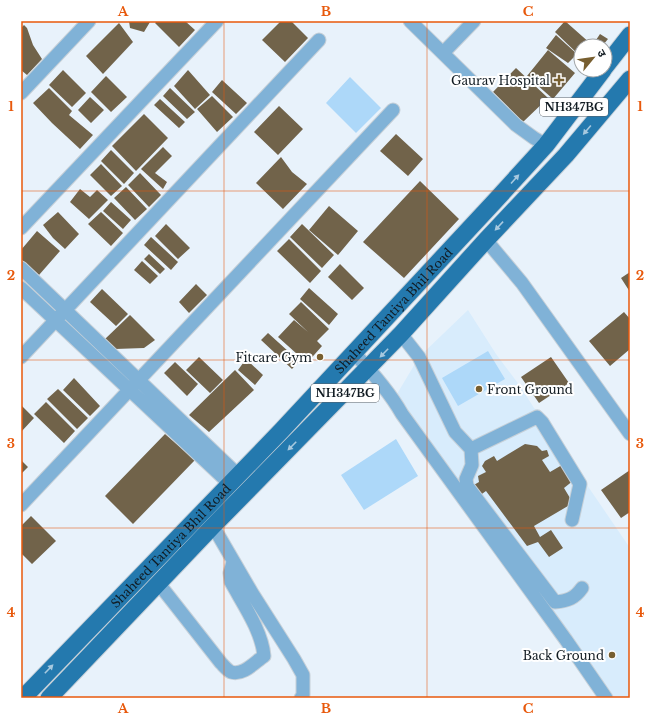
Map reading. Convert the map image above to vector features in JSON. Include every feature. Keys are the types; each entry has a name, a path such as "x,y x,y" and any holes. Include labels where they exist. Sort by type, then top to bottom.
{"main road":[{"path":"613,57 630,35"},
{"name":"Shaheed Tantiya Bhil Road","path":"23,698 281,431 495,202 546,145 597,78"},
{"name":"Shaheed Tantiya Bhil Road","path":"49,698 213,526 401,334 486,240 566,155 630,78"},
{"path":"214,500 227,513"}],"street":[{"path":"21,93 89,21"},
{"path":"21,228 218,21"},
{"path":"410,21 516,125 546,145"},
{"path":"442,53 474,21"},
{"path":"21,357 319,40"},
{"path":"21,505 393,110"},
{"path":"486,240 522,283 630,434"},
{"path":"21,268 139,380 234,479"},
{"path":"21,288 130,390 234,479"},
{"path":"401,334 419,357 455,432 471,449 472,465 466,479 467,486 555,602 567,601 577,595 582,588"},
{"path":"354,353 369,368 394,399 402,414 562,634 606,698"},
{"path":"471,449 537,417 542,422 580,484 572,520"},
{"path":"213,526 233,562 303,675 303,695 301,698"},
{"path":"159,584 221,663 230,672 238,673 246,670 264,656 263,645 259,634 231,582 230,573 233,562"}],"shaded area":[{"path":"350,77 381,108 356,133 326,103"},
{"path":"468,310 496,354 520,386 534,408 545,418 587,485 630,548 630,698 606,698 394,399 419,357"},
{"path":"488,351 505,379 458,406 442,378"},
{"path":"396,439 418,476 364,510 341,475"}],"building":[{"path":"129,21 150,22 144,32 130,28"},
{"path":"157,21 185,21 195,30 179,47 155,23"},
{"path":"281,21 291,21 308,38 285,62 262,40"},
{"path":"565,21 584,38 573,38 573,49 555,32"},
{"path":"119,23 133,42 103,74 86,56"},
{"path":"24,25 27,28 33,45 42,59 27,75 21,70 21,28"},
{"path":"600,34 606,38 597,38"},
{"path":"556,35 573,50 573,58 568,63 546,48"},
{"path":"548,50 573,71 573,75 553,99 527,76"},
{"path":"516,68 548,98 523,122 493,92"},
{"path":"63,70 86,93 72,107 49,85"},
{"path":"188,70 210,95 195,109 174,86"},
{"path":"106,76 127,97 111,112 91,92"},
{"path":"222,80 247,103 236,114 212,92"},
{"path":"49,88 72,111 69,115 93,135 80,149 33,103"},
{"path":"170,88 195,112 187,119 163,96"},
{"path":"212,96 233,117 217,132 197,109"},
{"path":"90,97 104,110 91,123 78,110"},
{"path":"160,99 185,122 179,128 154,105"},
{"path":"279,106 303,129 278,155 254,132"},
{"path":"144,114 168,138 136,171 112,146"},
{"path":"396,134 423,159 408,176 380,151"},
{"path":"163,147 172,156 155,173 167,182 163,189 141,169"},
{"path":"111,150 134,173 124,184 101,161"},
{"path":"281,157 292,172 307,184 283,209 256,183"},
{"path":"101,164 122,186 111,196 90,175"},
{"path":"140,173 161,195 149,207 128,185"},
{"path":"420,181 459,219 404,278 363,242"},
{"path":"126,187 147,209 135,220 114,198"},
{"path":"80,189 90,197 97,190 108,200 89,219 70,202"},
{"path":"111,202 131,220 123,229 103,211"},
{"path":"329,206 358,231 338,255 309,230"},
{"path":"58,212 79,234 65,249 53,238 43,225"},
{"path":"101,212 123,233 111,246 88,224"},
{"path":"166,224 190,248 178,259 155,236"},
{"path":"302,224 334,255 322,268 290,237"},
{"path":"37,231 60,251 39,275 21,259 21,250"},
{"path":"151,237 178,262 171,270 144,245"},
{"path":"289,239 321,271 310,283 277,251"},
{"path":"149,254 165,269 160,274 144,259"},
{"path":"142,261 158,276 150,284 134,270"},
{"path":"340,264 364,288 352,300 328,277"},
{"path":"630,272 630,292 621,278"},
{"path":"196,284 207,295 189,313 179,302"},
{"path":"309,288 338,314 329,325 300,299"},
{"path":"102,289 128,314 116,326 90,302"},
{"path":"301,302 329,329 317,341 322,346 307,363 278,337 294,320 308,332 289,314"},
{"path":"624,312 630,319 630,349 610,366 589,341"},
{"path":"130,315 155,340 144,348 115,349 105,339"},
{"path":"268,333 299,361 292,369 261,340"},
{"path":"199,357 223,380 210,393 186,370"},
{"path":"551,357 569,383 539,403 521,377"},
{"path":"246,359 263,375 255,385 238,370"},
{"path":"175,362 198,384 187,396 164,373"},
{"path":"235,370 254,390 209,432 189,415"},
{"path":"74,378 100,406 90,416 63,390"},
{"path":"58,389 88,418 77,429 47,399"},
{"path":"46,402 75,431 64,443 34,414"},
{"path":"21,405 34,418 21,432"},
{"path":"165,434 195,460 133,524 105,496"},
{"path":"525,444 537,446 542,451 547,450 549,456 542,460 550,472 562,465 574,480 564,488 573,503 534,526 540,537 551,530 563,548 549,557 538,542 527,546 486,491 479,496 472,486 479,482 478,476 486,472 482,466 485,461 494,456 497,461"},
{"path":"21,460 28,467 21,474"},
{"path":"630,470 630,512 621,518 601,490"},
{"path":"31,516 56,541 32,564 21,553 21,526"}],"place":[{"name":"Gaurav Hospital","path":"559,80"},
{"name":"Fitcare Gym","path":"320,357"},
{"name":"Front Ground","path":"479,389"},
{"name":"Back Ground","path":"612,655"}]}
